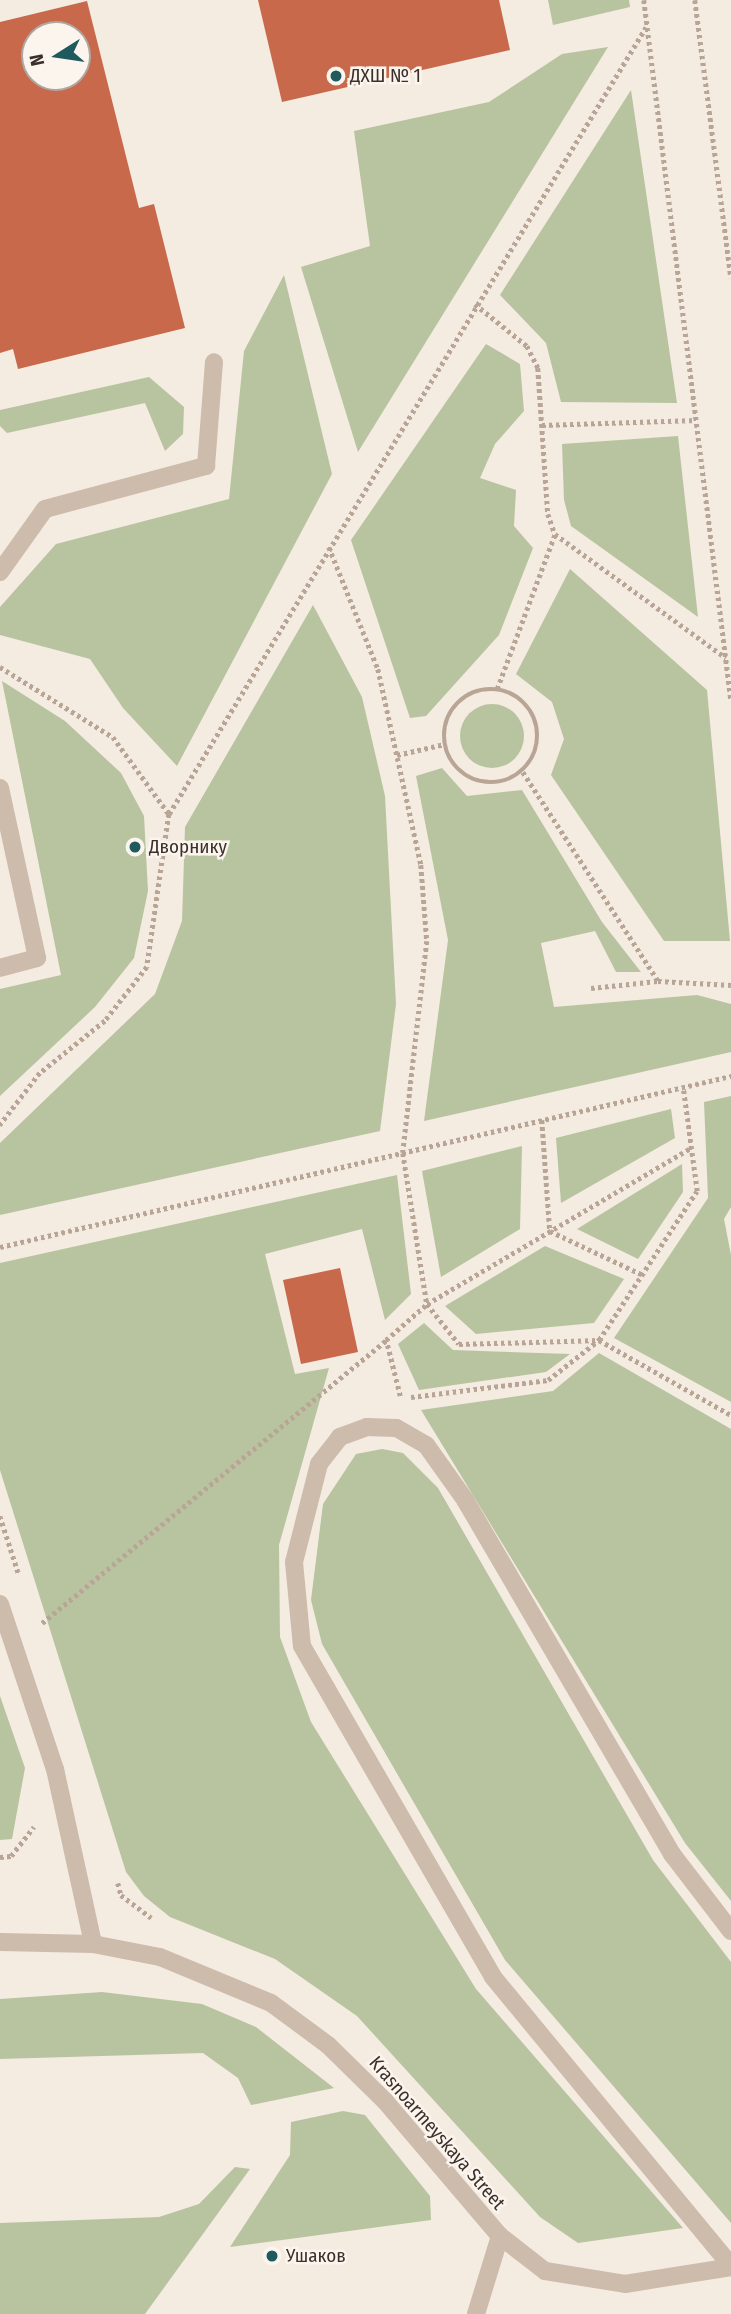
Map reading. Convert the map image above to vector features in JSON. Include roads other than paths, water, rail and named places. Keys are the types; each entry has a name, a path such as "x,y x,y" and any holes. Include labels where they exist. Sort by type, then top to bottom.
{"street":[{"path":"0,572 45,509 206,466 215,362"},
{"path":"0,788 37,958 0,968"},
{"path":"731,1931 672,1854 467,1501 426,1445 396,1428 368,1427 340,1437 319,1464 293,1562 302,1646 494,1977 731,2266"},
{"path":"0,1604 59,1780 93,1944"},
{"name":"Krasnoarmeyskaya Street","path":"0,1942 93,1944 183,1965 271,2003 328,2045 385,2101 500,2236 545,2271 585,2282 625,2284 731,2266"},
{"path":"476,2314 500,2236"}],"place":[{"name":"ДХШ № 1","path":"336,76"},
{"name":"Дворнику","path":"135,847"},
{"name":"Ушаков","path":"272,2256"}]}
